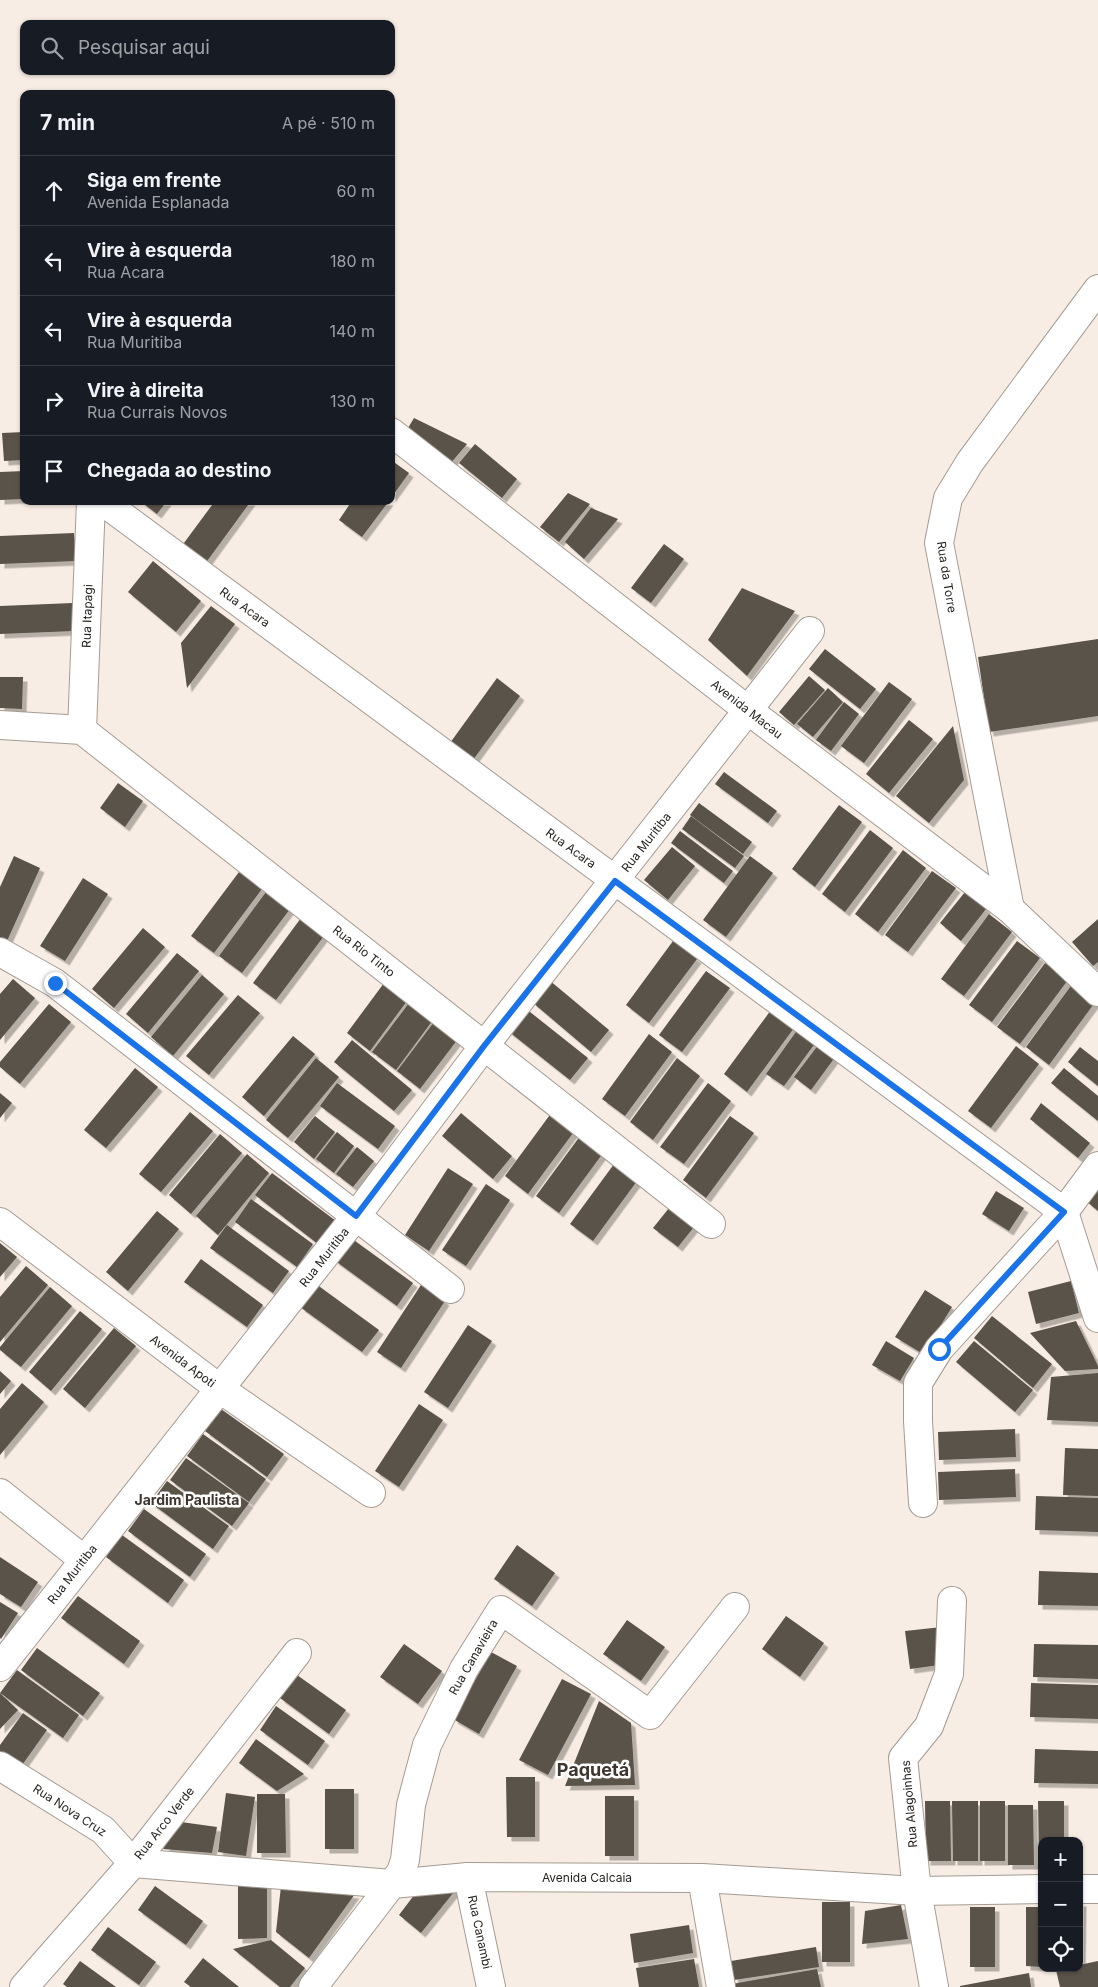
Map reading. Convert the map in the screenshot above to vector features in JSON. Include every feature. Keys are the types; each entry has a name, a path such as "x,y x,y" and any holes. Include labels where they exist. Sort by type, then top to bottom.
{"street":[{"name":"Rua da Torre","path":"1010,909 939,543 948,498 970,462 1098,288"},
{"name":"Avenida Macau","path":"395,435 749,711 1010,909 1098,992"},
{"name":"Rua Itapagi","path":"82,730 91,505"},
{"name":"Rua Acara","path":"107,505 1064,1212"},
{"name":"Rua Muritiba","path":"0,1667 356,1216 484,1046 810,631"},
{"path":"0,724 82,730"},
{"name":"Rua Rio Tinto","path":"82,730 711,1224"},
{"path":"0,952 55,983 450,1289"},
{"path":"923,1503 918,1421 918,1383 939,1349 1064,1212 1098,1166"},
{"path":"1064,1212 1098,1318"},
{"name":"Avenida Apoti","path":"0,1222 220,1389 370,1493"},
{"path":"0,1493 84,1560"},
{"name":"Rua Alagoinhas","path":"934,1987 917,1891 903,1758 928,1726 949,1674 952,1601"},
{"name":"Rua Canavieira","path":"313,1987 401,1872 405,1860 411,1805 427,1744 464,1669 501,1610 650,1714 735,1607"},
{"name":"Rua Arco Verde","path":"24,1987 133,1863 298,1653"},
{"name":"Rua Nova Cruz","path":"0,1766 104,1830 133,1863"},
{"name":"Avenida Calcaia","path":"133,1863 392,1884 468,1877 702,1878 917,1891 1038,1889"},
{"name":"Rua Canambi","path":"468,1877 491,1987"},
{"path":"702,1878 721,1987"},
{"path":"1083,1889 1098,1889"}],"building":[{"path":"414,418 467,444 450,464 408,428"},
{"path":"20,432 20,460 4,461 2,433"},
{"path":"475,444 517,479 502,498 459,463"},
{"path":"395,463 409,473 395,492"},
{"path":"20,471 20,499 0,500 0,472"},
{"path":"568,493 590,504 559,542 540,527"},
{"path":"145,505 164,505 157,514"},
{"path":"212,505 248,505 205,564 181,547"},
{"path":"349,505 386,505 362,537 339,520"},
{"path":"591,508 618,519 584,559 565,542"},
{"path":"74,533 76,561 0,564 0,536"},
{"path":"664,544 684,559 651,603 631,588"},
{"path":"153,561 201,601 176,632 128,592"},
{"path":"742,588 795,611 747,676 708,640"},
{"path":"73,603 74,631 0,634 0,606"},
{"path":"211,606 235,624 187,688 181,643"},
{"path":"1098,639 1098,716 989,732 978,657"},
{"path":"825,649 876,689 860,709 809,669"},
{"path":"809,676 825,690 794,725 779,712"},
{"path":"0,677 23,677 22,709 0,708"},
{"path":"497,678 520,696 473,760 450,743"},
{"path":"889,682 912,699 864,763 841,746"},
{"path":"828,688 843,702 813,737 797,724"},
{"path":"844,702 859,714 831,751 816,740"},
{"path":"909,720 933,739 889,793 866,774"},
{"path":"953,726 964,780 929,823 896,796"},
{"path":"724,772 777,811 768,823 715,784"},
{"path":"118,783 143,801 125,827 100,808"},
{"path":"699,803 752,842 743,854 690,815"},
{"path":"839,805 862,822 815,887 792,869"},
{"path":"691,816 744,856 735,868 682,829"},
{"path":"870,830 893,848 845,912 822,894"},
{"path":"680,831 733,871 724,883 671,843"},
{"path":"672,847 695,866 668,900 644,880"},
{"path":"903,850 926,868 878,932 855,914"},
{"path":"14,856 40,868 7,941 0,938 0,887"},
{"path":"750,856 773,873 726,937 703,920"},
{"path":"932,871 956,888 908,952 885,935"},
{"path":"239,872 262,889 214,953 191,936"},
{"path":"83,878 108,894 65,961 40,946"},
{"path":"266,892 290,909 242,973 219,956"},
{"path":"965,892 986,909 961,941 940,923"},
{"path":"989,914 1012,932 964,996 941,979"},
{"path":"301,918 324,936 276,1000 253,983"},
{"path":"1098,919 1098,962 1093,966 1072,942"},
{"path":"143,928 165,947 114,1008 92,989"},
{"path":"673,941 697,959 649,1023 626,1005"},
{"path":"1017,941 1040,958 992,1022 969,1005"},
{"path":"177,953 199,971 148,1033 126,1014"},
{"path":"1045,963 1068,980 1020,1044 997,1027"},
{"path":"706,971 730,988 682,1052 659,1035"},
{"path":"202,975 224,994 173,1056 151,1037"},
{"path":"13,979 35,998 0,1040 0,994"},
{"path":"387,979 410,997 370,1051 347,1033"},
{"path":"549,980 609,1030 591,1052 532,1002"},
{"path":"1073,983 1096,1001 1049,1065 1026,1047"},
{"path":"238,995 260,1013 209,1075 186,1056"},
{"path":"412,999 436,1016 396,1070 372,1052"},
{"path":"49,1004 71,1022 20,1084 0,1067 0,1062"},
{"path":"525,1008 588,1058 570,1080 508,1031"},
{"path":"771,1010 794,1028 747,1092 724,1074"},
{"path":"437,1018 461,1035 420,1089 397,1071"},
{"path":"798,1029 816,1042 784,1086 766,1074"},
{"path":"649,1034 672,1052 625,1116 602,1099"},
{"path":"293,1036 315,1054 264,1116 242,1097"},
{"path":"352,1040 412,1090 394,1111 334,1062"},
{"path":"819,1044 836,1056 811,1090 794,1077"},
{"path":"1016,1046 1039,1064 991,1128 968,1111"},
{"path":"1080,1047 1098,1061 1098,1086 1068,1062"},
{"path":"316,1058 339,1077 288,1138 266,1120"},
{"path":"677,1058 700,1076 653,1140 630,1122"},
{"path":"135,1068 158,1087 106,1148 84,1130"},
{"path":"1064,1068 1098,1096 1098,1121 1051,1083"},
{"path":"337,1083 395,1126 378,1149 320,1106"},
{"path":"708,1083 731,1101 684,1164 660,1147"},
{"path":"0,1093 12,1103 0,1118"},
{"path":"1041,1103 1090,1143 1078,1158 1030,1119"},
{"path":"190,1112 213,1131 161,1192 139,1174"},
{"path":"552,1112 576,1129 528,1194 505,1176"},
{"path":"461,1113 512,1156 493,1179 442,1136"},
{"path":"315,1116 335,1132 314,1159 294,1142"},
{"path":"730,1116 754,1133 706,1198 683,1180"},
{"path":"337,1132 354,1146 334,1173 316,1159"},
{"path":"583,1132 606,1149 559,1213 536,1196"},
{"path":"220,1134 242,1153 191,1214 169,1195"},
{"path":"357,1147 374,1161 353,1187 336,1174"},
{"path":"247,1154 269,1173 218,1235 196,1216"},
{"path":"617,1160 640,1177 593,1241 570,1224"},
{"path":"448,1168 473,1184 429,1251 405,1235"},
{"path":"272,1173 336,1221 318,1244 255,1195"},
{"path":"486,1184 510,1200 466,1266 442,1250"},
{"path":"1098,1186 1098,1211 1086,1201"},
{"path":"996,1191 1024,1208 1009,1231 982,1214"},
{"path":"251,1199 313,1244 297,1267 235,1222"},
{"path":"673,1203 698,1222 678,1247 653,1228"},
{"path":"157,1211 179,1229 128,1291 106,1272"},
{"path":"227,1225 289,1271 273,1293 210,1248"},
{"path":"351,1238 413,1283 397,1306 334,1260"},
{"path":"0,1243 17,1257 0,1277"},
{"path":"201,1259 263,1305 247,1327 184,1282"},
{"path":"26,1266 48,1285 0,1342 0,1297"},
{"path":"1071,1281 1079,1313 1036,1324 1028,1292"},
{"path":"316,1284 379,1330 362,1352 300,1307"},
{"path":"421,1285 445,1301 401,1368 377,1352"},
{"path":"50,1287 72,1306 21,1367 0,1350 0,1347"},
{"path":"925,1290 952,1307 923,1354 895,1337"},
{"path":"80,1311 102,1329 51,1391 29,1372"},
{"path":"992,1316 1052,1364 1033,1388 974,1338"},
{"path":"1076,1321 1098,1369 1065,1371 1030,1333"},
{"path":"468,1325 492,1341 448,1408 424,1392"},
{"path":"114,1328 136,1346 85,1408 63,1389"},
{"path":"886,1341 914,1358 900,1381 872,1365"},
{"path":"974,1341 1033,1390 1015,1412 956,1362"},
{"path":"0,1371 11,1381 0,1394"},
{"path":"1098,1373 1098,1422 1047,1420 1051,1377"},
{"path":"22,1383 44,1402 0,1455 0,1409"},
{"path":"419,1404 443,1420 399,1487 375,1471"},
{"path":"221,1409 284,1454 267,1477 205,1431"},
{"path":"1015,1429 1016,1457 939,1460 938,1432"},
{"path":"203,1434 266,1479 249,1502 187,1456"},
{"path":"1065,1448 1098,1449 1098,1496 1063,1495"},
{"path":"186,1458 249,1503 232,1526 170,1480"},
{"path":"1015,1469 1016,1497 939,1500 938,1472"},
{"path":"167,1481 229,1526 213,1549 151,1503"},
{"path":"1036,1496 1098,1498 1098,1532 1035,1530"},
{"path":"144,1509 206,1554 190,1577 128,1531"},
{"path":"122,1535 184,1580 168,1603 106,1557"},
{"path":"517,1545 555,1573 532,1606 494,1579"},
{"path":"0,1557 38,1582 21,1607 0,1594"},
{"path":"1039,1571 1098,1573 1098,1606 1038,1605"},
{"path":"78,1596 140,1641 124,1664 61,1618"},
{"path":"0,1602 18,1613 1,1639 0,1638"},
{"path":"786,1616 824,1643 800,1677 762,1649"},
{"path":"627,1620 665,1647 641,1681 603,1654"},
{"path":"942,1627 947,1664 910,1669 905,1631"},
{"path":"404,1644 442,1671 418,1704 380,1677"},
{"path":"1034,1644 1098,1645 1098,1679 1033,1677"},
{"path":"37,1648 100,1693 83,1716 21,1670"},
{"path":"491,1652 517,1666 479,1734 453,1719"},
{"path":"17,1670 79,1715 63,1738 0,1693"},
{"path":"297,1675 346,1710 329,1734 280,1698"},
{"path":"562,1679 591,1694 548,1775 519,1760"},
{"path":"1031,1683 1098,1685 1098,1719 1030,1717"},
{"path":"0,1693 18,1710 0,1729"},
{"path":"599,1701 631,1723 635,1785 565,1786"},
{"path":"276,1706 325,1741 308,1765 260,1730"},
{"path":"23,1713 47,1730 20,1768 0,1754 0,1745"},
{"path":"256,1739 304,1774 277,1791 239,1763"},
{"path":"1035,1749 1098,1751 1098,1784 1034,1783"},
{"path":"506,1777 535,1777 535,1837 507,1837"},
{"path":"325,1789 354,1789 354,1849 325,1849"},
{"path":"226,1793 255,1797 246,1856 218,1852"},
{"path":"257,1794 285,1794 286,1853 257,1853"},
{"path":"605,1796 634,1796 634,1856 605,1856"},
{"path":"925,1801 950,1801 951,1861 926,1861"},
{"path":"952,1801 978,1801 978,1861 953,1861"},
{"path":"980,1801 1005,1801 1005,1861 980,1861"},
{"path":"1038,1801 1064,1801 1064,1837 1039,1837"},
{"path":"1008,1805 1033,1805 1034,1865 1008,1865"},
{"path":"181,1822 217,1827 212,1853 163,1849"},
{"path":"238,1879 267,1879 267,1938 238,1939"},
{"path":"155,1886 203,1921 186,1945 138,1910"},
{"path":"281,1886 355,1894 309,1958 276,1932"},
{"path":"458,1887 421,1933 399,1915 418,1890"},
{"path":"822,1902 850,1902 850,1962 822,1962"},
{"path":"901,1905 908,1939 862,1944 865,1911"},
{"path":"970,1907 995,1907 995,1967 970,1967"},
{"path":"1026,1907 1038,1907 1038,1967 1026,1966"},
{"path":"689,1925 693,1953 634,1963 630,1934"},
{"path":"108,1927 156,1962 139,1985 91,1950"},
{"path":"271,1940 305,1968 290,1987 280,1987 233,1949"},
{"path":"816,1947 819,1967 734,1980 731,1961"},
{"path":"203,1958 239,1987 191,1987 184,1982"},
{"path":"694,1959 699,1987 639,1987 636,1968"},
{"path":"80,1961 116,1987 67,1987 63,1984"},
{"path":"1098,1961 1098,1987 1060,1987 1056,1972 1083,1972 1083,1964"},
{"path":"817,1969 821,1987 733,1987 732,1984"},
{"path":"1029,1973 1031,1987 960,1987 960,1986"}],"district":[{"name":"Jardim Paulista","path":"187,1499"},
{"name":"Paquetá","path":"593,1769"}],"route":[{"path":"55,983 356,1216 484,1046 615,881 1064,1212 939,1349"}]}
